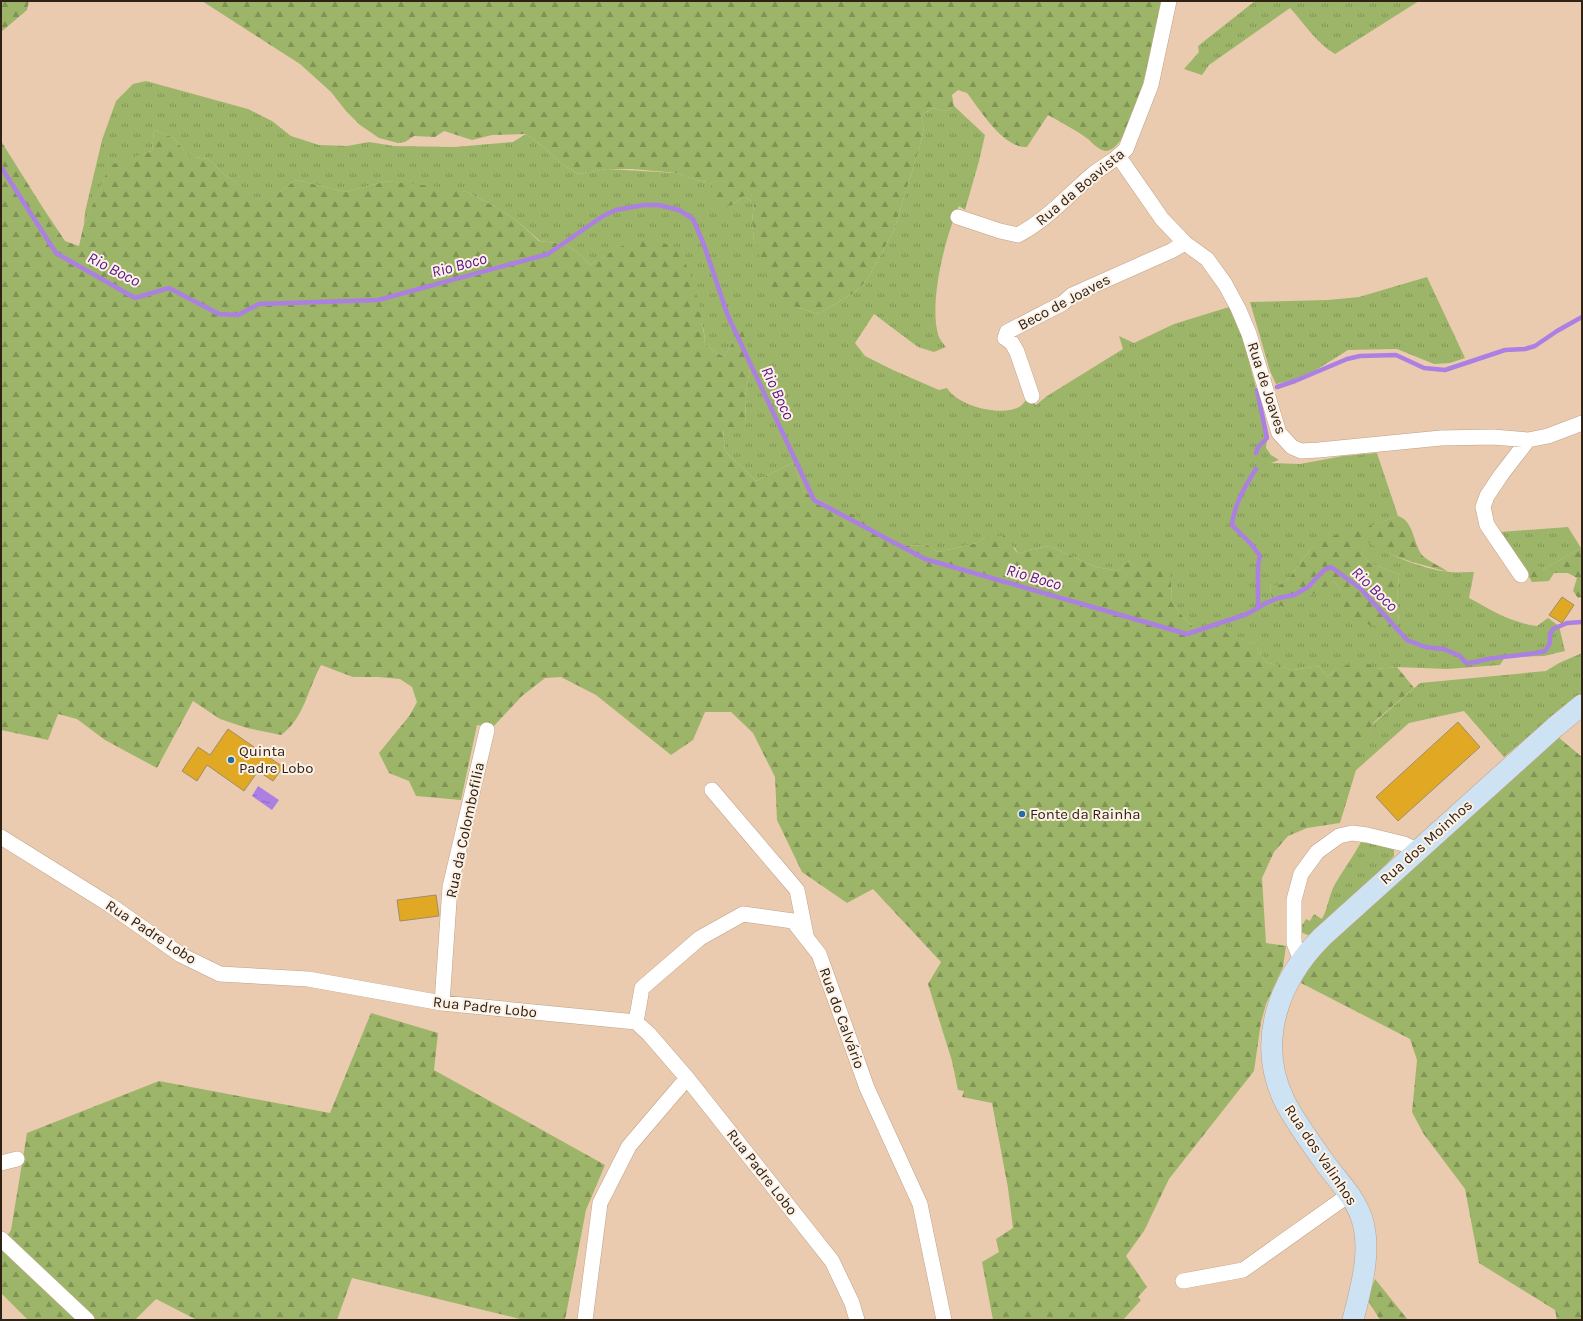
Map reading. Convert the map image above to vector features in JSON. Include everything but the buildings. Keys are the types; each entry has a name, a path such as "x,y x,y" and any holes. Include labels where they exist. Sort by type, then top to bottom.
{"main road":[{"name":"Rua dos Moinhos","path":"1284,992 1301,960 1322,937 1417,850 1582,704"},
{"name":"Rua dos Valinhos","path":"1284,992 1277,1008 1274,1020 1272,1046 1273,1063 1279,1084 1284,1098 1296,1120 1330,1169 1350,1194 1362,1217 1366,1251 1361,1288 1353,1320"}],"street":[{"name":"Rua da Boavista","path":"958,217 1000,231 1018,235 1048,216 1093,174 1119,157 1126,149 1151,86 1169,1"},
{"name":"Rua de Joaves","path":"1119,157 1162,219 1185,243 1207,259 1225,284 1238,308 1249,334 1279,433 1292,447 1301,451 1319,450 1441,438 1493,437 1528,440 1548,436 1582,423"},
{"name":"Beco de Joaves","path":"1032,396 1017,352 1012,343 1005,338 1007,332 1063,303 1072,295 1171,252 1185,243"},
{"path":"1521,575 1487,525 1483,507 1487,496 1497,480 1528,440"},
{"name":"Rua da Colombofilia","path":"442,1003 450,887 487,730"},
{"path":"712,790 797,890 806,938"},
{"path":"1301,960 1294,942 1294,900 1301,874 1317,852 1339,836 1352,833 1404,844 1417,850"},
{"name":"Rua Padre Lobo","path":"1,837 110,905 182,955 220,974 308,979 442,1003 636,1022 649,1034 687,1078 832,1261 852,1303 857,1320"},
{"name":"Rua do Calvário","path":"636,1022 642,988 700,938 743,914 793,921 819,954 867,1088 920,1204 944,1320"},
{"path":"585,1320 600,1203 629,1146 687,1078"},
{"path":"1,1163 17,1159"},
{"path":"1183,1281 1243,1270 1350,1194"},
{"path":"1,1239 87,1320"}],"green space":[{"path":"1,1 29,1 27,10 1,32"},
{"path":"202,1 1161,1 1149,60 1135,111 1126,132 1116,146 1105,151 1098,148 1079,133 1048,115 1027,147 1018,146 1009,142 993,127 967,93 958,90 952,95 954,106 946,111 932,108 921,116 924,127 921,142 894,230 867,280 855,292 818,314 796,307 770,288 754,241 752,221 754,203 744,196 732,205 717,209 708,198 712,183 697,180 677,173 632,169 607,169 579,174 562,164 546,149 526,134 492,135 472,140 444,131 435,137 414,136 405,142 398,143 379,138 360,125 346,111 331,92 300,64"},
{"path":"1255,1 1419,1 1335,54 1316,39 1290,8 1209,65 1202,75 1184,69 1199,52 1198,46"},
{"path":"146,81 248,109 272,121 291,136 319,145 347,146 369,142 394,146 455,147 513,142 526,134 546,149 562,164 579,174 607,169 677,173 697,180 712,183 732,205 744,196 754,203 752,221 754,241 763,263 796,307 818,314 855,292 867,280 894,230 921,142 924,127 921,116 932,108 946,111 954,106 985,135 965,210 959,206 949,235 940,270 937,288 936,321 939,336 946,347 934,352 918,347 874,314 855,343 865,356 939,390 947,388 960,400 970,405 991,410 1011,410 1020,406 1027,398 1036,405 1047,396 1123,349 1119,336 1134,343 1174,324 1229,307 1238,321 1255,384 1267,438 1266,448 1271,455 1279,460 1271,463 1300,464 1343,456 1377,453 1398,516 1310,550 1289,578 1279,587 1270,584 1272,602 1321,588 1334,581 1341,590 1399,624 1397,601 1399,574 1369,563 1362,552 1368,541 1396,557 1428,568 1452,572 1474,572 1469,598 1518,622 1537,626 1548,618 1559,626 1565,651 1544,656 1505,657 1500,665 1447,669 1397,667 1376,669 1337,669 1327,677 1319,666 1293,670 1266,662 1255,644 1226,634 1200,634 1184,618 1172,602 1171,581 1130,560 1118,571 1096,567 1049,546 1018,554 1015,548 987,536 977,543 938,552 927,545 891,546 827,504 803,491 792,463 756,481 725,451 723,428 746,424 745,397 751,363 731,345 724,357 705,345 704,331 694,287 618,249 590,265 581,255 565,244 540,241 517,221 494,206 467,192 387,181 346,192 296,180 282,190 266,206 223,173 208,159 188,156 174,138 154,130 152,151 110,166 84,224 85,212 102,140 116,101 133,84"},
{"path":"154,130 174,138 188,156 208,159 223,173 266,205 282,190 296,180 346,192 387,181 448,188 467,192 494,206 517,221 539,241 565,244 581,255 590,265 619,248 637,241 657,241 666,244 675,249 687,267 700,308 705,345 724,357 743,330 751,363 745,397 746,425 723,429 725,451 756,481 792,463 803,491 827,504 869,521 891,540 891,546 927,545 938,552 977,543 987,536 1005,536 1018,554 1049,546 1096,567 1118,571 1130,560 1155,557 1168,567 1171,581 1172,602 1184,618 1200,634 1221,618 1226,633 1255,644 1266,662 1293,670 1319,666 1327,677 1337,669 1362,660 1376,669 1397,667 1414,688 1374,722 1366,737 1340,823 1307,828 1288,836 1274,852 1262,878 1266,943 1286,946 1283,967 1266,1004 1261,1022 1254,1071 1169,1179 1144,1231 1126,1256 1147,1287 1138,1297 1141,1300 1123,1320 993,1320 982,1262 999,1252 996,1239 1013,1228 1008,1188 992,1103 962,1097 964,1091 958,1090 952,1061 928,984 941,962 873,889 847,903 802,872 777,820 775,777 753,733 731,712 705,712 693,740 671,755 596,695 561,677 545,678 522,696 492,728 477,725 461,800 416,796 409,781 389,773 379,753 410,715 417,702 412,687 400,679 353,677 321,665 305,703 295,721 281,735 247,728 220,719 193,701 157,768 105,740 77,719 58,714 48,740 1,730 1,141 65,241 79,246 84,224 110,165 152,151"},
{"path":"1427,277 1465,358 1450,363 1434,364 1397,349 1348,350 1316,370 1293,380 1276,384 1270,371 1250,302 1328,300 1359,297"},
{"path":"1398,516 1408,523 1420,553 1448,572 1412,562 1382,551 1368,542 1362,552 1369,563 1399,574 1397,601 1399,624 1385,628 1366,624 1344,613 1341,590 1334,581 1300,602 1284,607 1272,602 1270,584 1279,586 1289,578 1310,550 1333,536 1374,525"},
{"path":"1568,527 1581,548 1542,570 1526,572 1500,532"},
{"path":"1581,548 1582,597 1578,598 1573,591 1577,578 1568,573 1554,573 1549,581 1532,582 1526,572 1538,565 1542,570"},
{"path":"1582,653 1582,695 1554,715 1504,757 1464,711 1409,723 1354,772 1365,737 1374,723 1420,683 1546,671 1559,663"},
{"path":"1558,737 1582,757 1582,1320 1557,1320 1555,1310 1479,1263 1465,1189 1423,1133 1412,1112 1417,1060 1410,1039 1299,982 1306,959 1370,908 1412,870 1436,845"},
{"path":"1361,842 1392,848 1394,850 1394,856 1366,885 1338,908 1312,933 1308,935 1300,932 1298,921 1303,924 1306,919 1310,921 1314,914 1322,919 1335,884"},
{"path":"371,1013 438,1033 434,1070 605,1165 586,1210 565,1320 524,1320 352,1278 337,1320 197,1320 156,1299 135,1320 28,1320 1,1293 1,1245 11,1230 27,1133 159,1081 330,1113"},
{"path":"1375,1279 1408,1320 1380,1320 1367,1299"}],"water":[{"path":"258,786 279,800 272,810 252,796"}],"waterway":[{"name":"Rio Boco","path":"1,167 56,253 135,298 169,288 219,314 238,315 259,304 378,300 548,254 603,216 616,210 644,205 659,205 679,210 693,219 704,245 728,316 814,500 925,559 1187,634 1247,614 1278,598 1294,595 1308,587 1324,570 1331,567 1360,588 1407,640 1425,647 1444,649 1460,656 1466,663 1545,651 1550,643 1550,634 1553,629 1567,623 1582,622"},
{"path":"1277,387 1347,359 1360,356 1396,355 1424,368 1445,370 1505,350 1525,349 1535,346 1557,331 1582,317"},
{"path":"1256,453 1258,447 1267,438 1257,390"},
{"path":"1256,469 1244,489 1235,510 1232,525 1252,545 1260,556 1258,565 1258,607"}],"place":[{"name":"Quinta Padre Lobo","path":"231,760"},
{"name":"Fonte da Rainha","path":"1022,814"}]}
